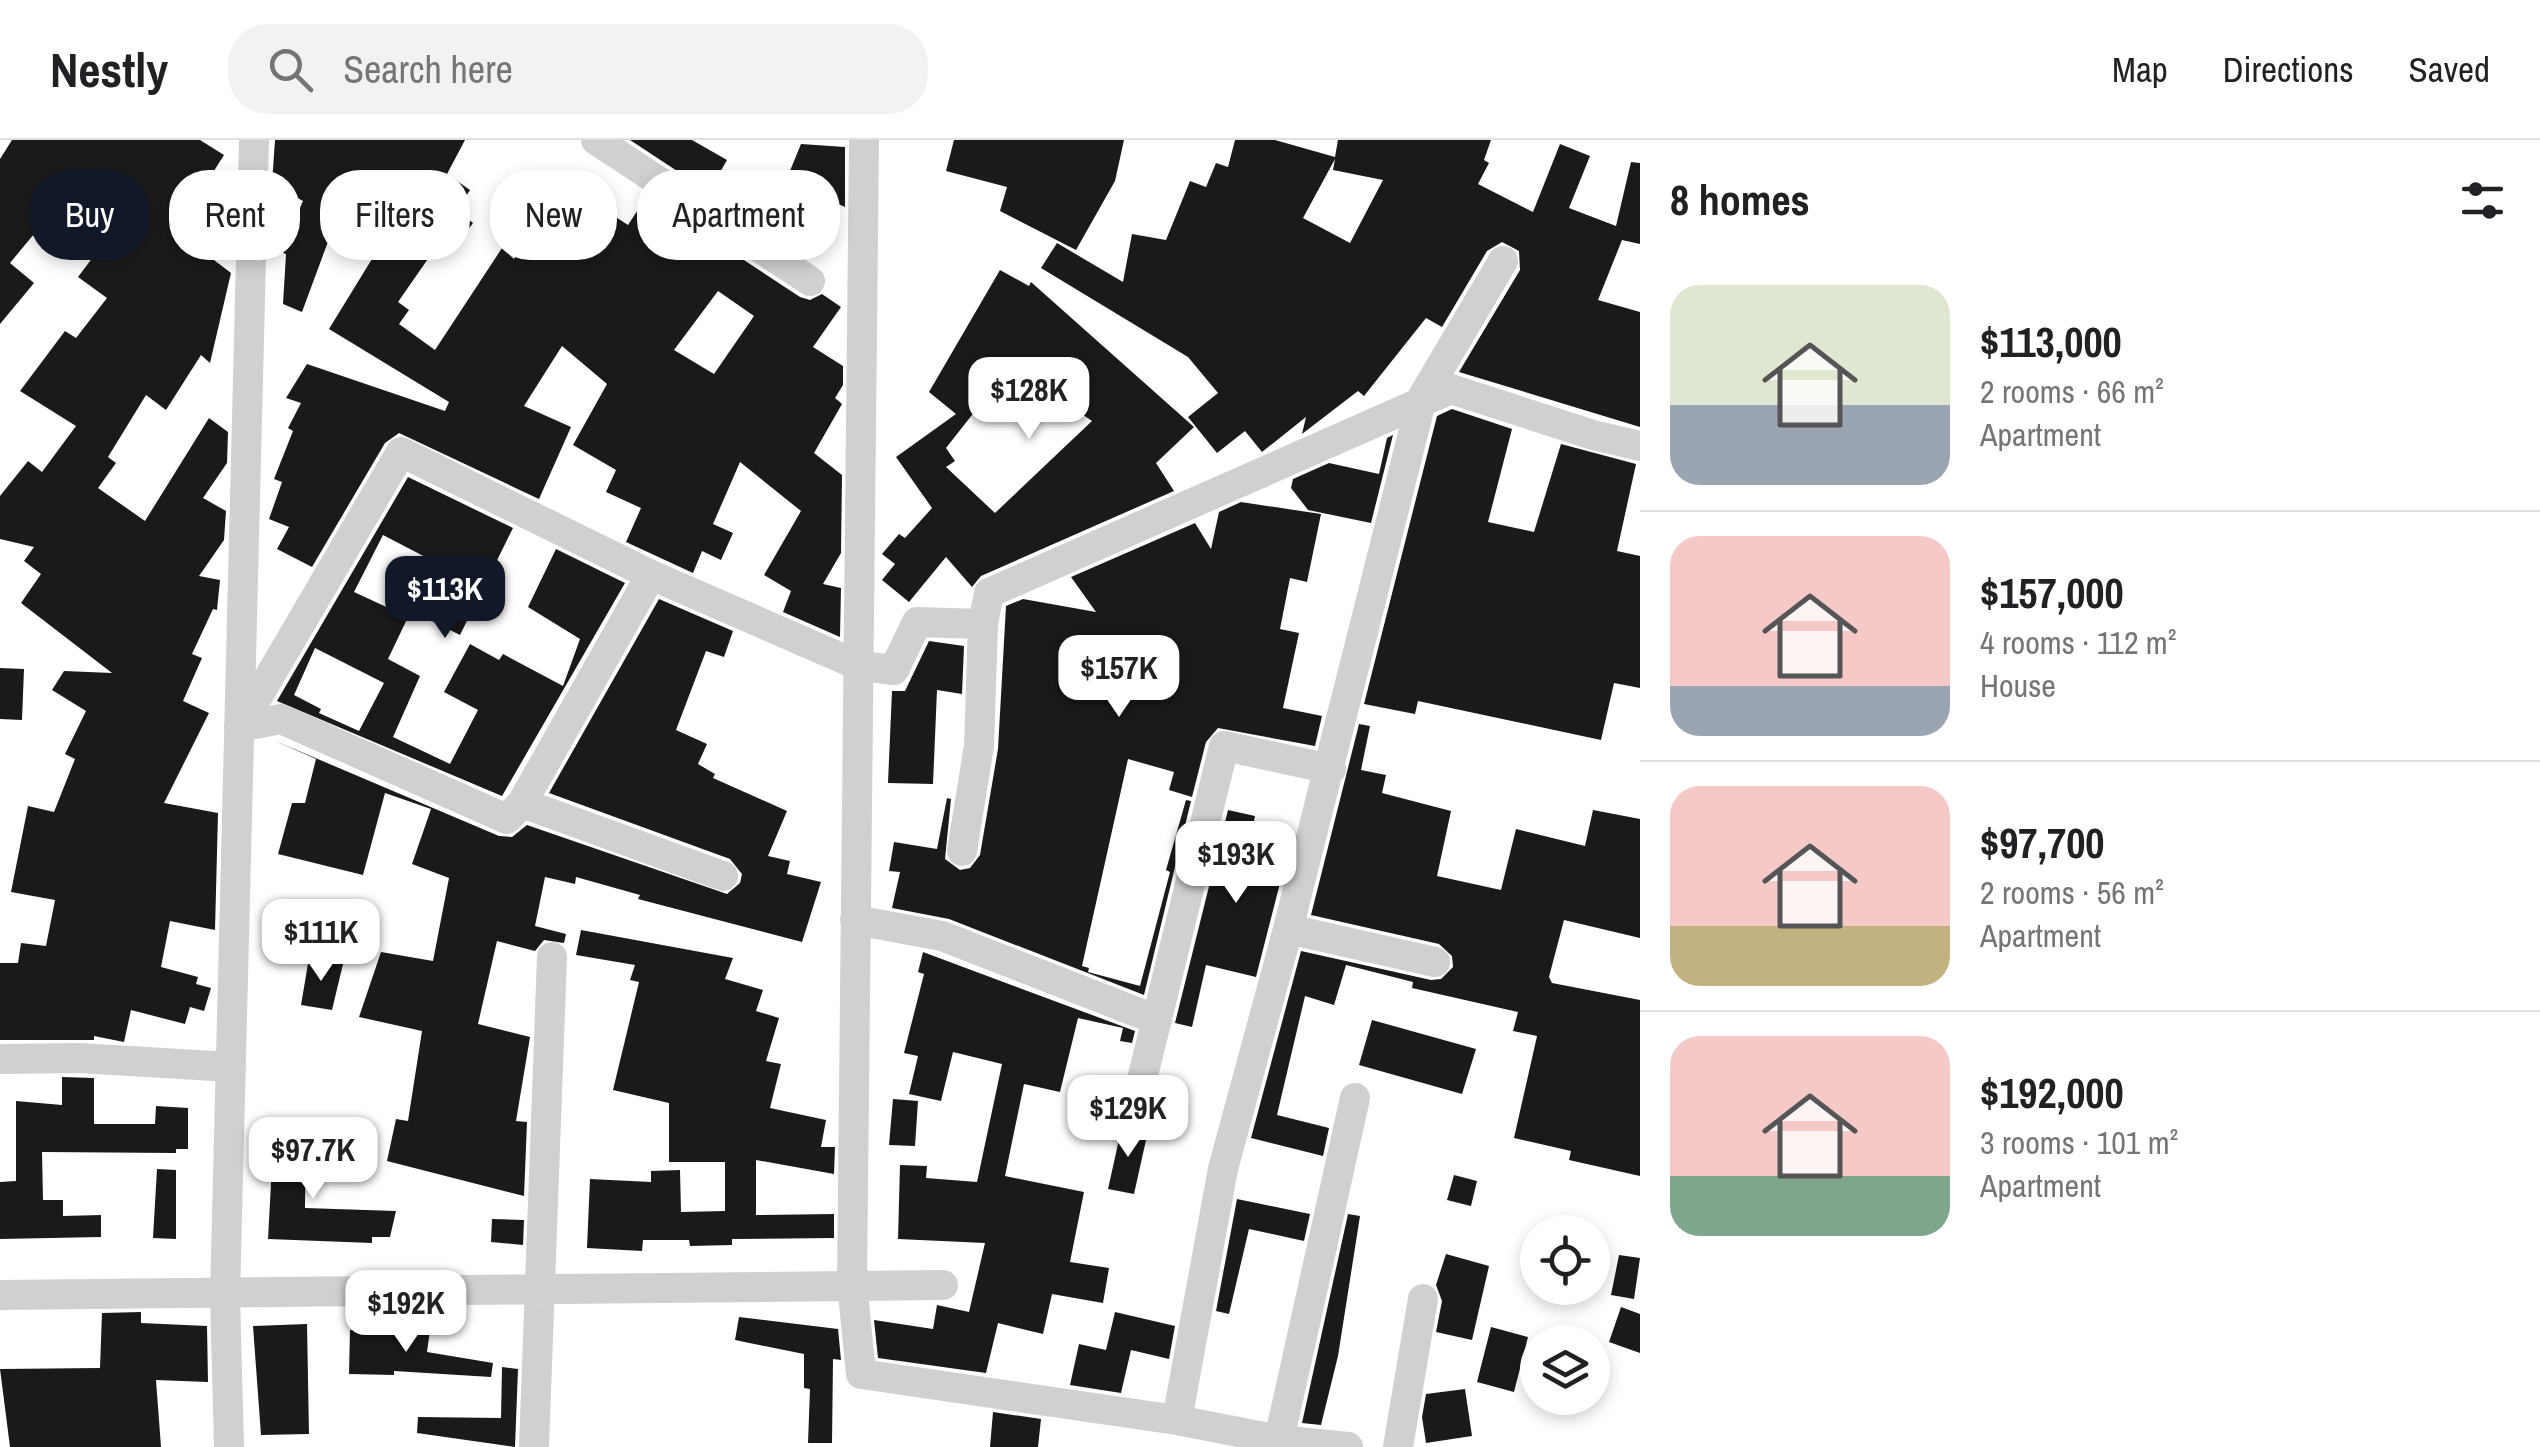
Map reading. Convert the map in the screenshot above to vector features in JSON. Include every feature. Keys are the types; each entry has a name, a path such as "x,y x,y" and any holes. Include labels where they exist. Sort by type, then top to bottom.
{"street":[{"path":"229,1447 226,1296 254,140"},
{"path":"596,140 810,281"},
{"path":"864,140 852,1283 861,1374 1176,1420 1279,1440 1348,1447"},
{"path":"1176,1420 1224,1169 1331,769 1422,398 1504,260"},
{"path":"962,850 979,746 983,624 989,594 1451,388 1594,436 1640,446"},
{"path":"239,727 401,452 651,574 860,666 894,670 916,622 983,624"},
{"path":"239,727 281,719 508,819 522,803 651,574"},
{"path":"1134,1112 1224,746 1331,769"},
{"path":"522,803 723,876"},
{"path":"855,920 942,936 1158,1020"},
{"path":"1288,928 1435,962"},
{"path":"534,1447 552,957"},
{"path":"0,1059 79,1058 231,1067"},
{"path":"1279,1440 1355,1098"},
{"path":"0,1295 226,1296 852,1283 944,1285"},
{"path":"1398,1447 1423,1299"}],"building":[{"path":"12,140 200,140 224,155 215,170 169,170 169,260 214,260 231,273 210,363 201,355 166,410 146,395 108,457 116,463 98,488 145,521 209,418 228,432 227,463 203,498 226,511 224,540 199,576 220,580 217,610 213,609 192,654 202,658 183,701 209,713 164,803 218,813 215,930 170,921 161,967 198,977 196,984 211,988 204,1011 190,1007 185,1024 131,1010 124,1042 94,1036 94,1040 0,1040 0,963 18,963 21,943 46,946 55,900 11,892 28,806 54,812 75,759 65,754 86,711 52,690 64,671 112,673 21,603 41,574 24,561 34,547 0,539 0,496 28,461 42,472 76,426 20,391 65,331 76,338 107,298 78,277 91,260 149,260 149,170 30,170 30,239 10,263 34,283 0,324 0,159"},
{"path":"275,140 465,140 449,170 320,170 321,260 302,312 283,304 286,260 300,260 300,170 273,170"},
{"path":"630,140 692,140 727,160 721,170 676,170"},
{"path":"954,140 1124,140 1115,181 1076,250 1000,211 1007,187 946,171"},
{"path":"1235,140 1275,140 1335,157 1338,140 1491,140 1484,160 1489,163 1478,184 1533,212 1560,144 1590,156 1569,208 1616,226 1631,162 1640,163 1640,244 1622,240 1598,300 1640,312 1640,427 1459,372 1520,270 1519,251 1502,242 1487,251 1442,327 1426,318 1364,396 1358,391 1302,434 1306,417 1262,452 1245,431 1217,453 1188,417 1218,393 1188,357 1041,268 1057,243 1123,282 1132,234 1166,240 1190,181 1206,187 1216,163 1228,167","holes":["1335,159 1333,170 1383,180 1350,243 1303,218"]},
{"path":"801,144 845,147 845,207 840,205 840,170 790,170"},
{"path":"637,211 637,260 744,260 800,297 810,300 822,294 841,307 813,347 843,366 843,385 835,398 842,404 814,453 842,475 841,553 823,584 841,588 840,637 783,612 791,591 764,575 801,511 740,462 713,524 733,533 721,560 702,551 693,573 626,542 641,508 606,492 616,470 573,445 607,384 562,346 524,406 571,427 539,499 399,433 385,443 312,567 277,549 289,527 269,519 282,482 274,479 293,431 288,428 301,403 286,398 307,364 445,411 449,402 329,329 371,260 427,260 398,302 409,310 399,324 435,350 494,260 617,260 617,218 628,225","holes":["718,291 754,316 714,374 674,350"]},
{"path":"1000,270 1029,286 1031,282 1194,427 1156,463 1174,491 981,576 972,587 946,557 909,602 882,580 895,564 882,554 899,534 905,538 932,508 896,457 956,414 929,392","holes":["1038,384 1092,421 995,513 946,467 955,461 946,448 990,392 1020,412"]},
{"path":"1452,409 1512,429 1488,522 1534,532 1561,444 1636,464 1617,551 1640,556 1640,688 1614,683 1601,740 1418,701 1415,714 1364,704 1437,416"},
{"path":"1393,435 1371,523 1308,510 1291,488 1293,479 1329,463 1379,474 1387,438"},
{"path":"408,477 513,528 460,635 406,608 431,560 383,535 354,592 408,617 388,659 420,676 393,737 450,764 478,710 444,692 470,644 499,660 503,654 563,686 580,639 528,607 556,549 625,583 502,796 277,701","holes":["315,648 384,683 359,731 319,713 321,709 294,695"]},
{"path":"1241,502 1321,514 1307,582 1290,578 1280,629 1299,633 1283,708 1322,716 1315,746 1218,728 1206,742 1192,797 1169,790 1174,772 1128,759 1082,966 1089,968 1088,972 1140,986 1170,872 1166,870 1186,800 1191,801 1144,995 949,919 892,908 900,872 889,871 894,842 937,849 947,798 951,799 945,859 960,870 970,868 980,855 998,749 1006,606 1023,599 1096,612 1071,577 1195,523 1211,549 1219,512"},
{"path":"659,599 733,631 724,657 706,651 676,730 707,744 698,764 715,774 713,778 787,811 768,856 790,861 787,874 821,882 802,942 638,899 640,895 576,877 575,884 545,877 535,926 566,934 564,943 544,940 535,951 497,941 478,1024 530,1037 516,1121 527,1122 524,1196 387,1161 396,1119 408,1121 422,1031 359,1017 381,952 433,961 449,878 412,864 431,809 385,793 363,875 278,854 292,803 305,803 316,759 273,740 499,836 512,837 527,825 727,894 740,883 742,874 730,859 549,793"},
{"path":"929,641 964,646 962,694 937,690 933,784 888,783 892,691 905,691"},
{"path":"0,668 24,669 22,720 0,719"},
{"path":"1359,724 1370,726 1361,770 1386,775 1382,793 1451,811 1437,876 1501,890 1516,829 1585,846 1593,810 1640,819 1640,938 1564,920 1549,977 1552,983 1640,1000 1640,1176 1569,1160 1571,1151 1514,1138 1537,1036 1513,1031 1518,1012 1412,988 1413,982 1346,965 1334,1005 1305,996 1277,1115 1329,1128 1323,1156 1251,1138 1301,951 1431,980 1441,979 1453,967 1452,956 1439,944 1311,915"},
{"path":"1228,810 1255,816 1252,830 1291,840 1256,977 1206,965 1192,1027 1175,1023"},
{"path":"581,930 733,958 725,979 763,990 756,1011 779,1018 766,1061 781,1064 770,1108 826,1120 821,1147 835,1147 834,1174 756,1160 756,1215 834,1214 834,1238 732,1239 732,1245 690,1246 689,1240 643,1240 642,1251 587,1248 590,1179 651,1182 651,1171 680,1170 681,1212 725,1211 725,1162 669,1162 669,1103 613,1090 639,982 630,980 635,965 576,955"},
{"path":"923,952 1135,1031 1132,1043 1120,1041 1123,1028 1078,1018 1060,1092 1024,1084 1005,1176 1084,1192 1070,1262 1109,1268 1103,1303 1052,1294 1043,1334 998,1323 986,1373 878,1358 874,1320 933,1329 937,1305 969,1312 985,1243 898,1239 900,1165 927,1166 926,1178 977,1182 1002,1064 953,1052 941,1101 909,1094 918,1056 904,1053 924,974 918,972"},
{"path":"309,958 343,964 332,1010 301,1005"},
{"path":"1372,1020 1476,1049 1462,1094 1359,1065"},
{"path":"62,1077 94,1078 94,1124 155,1124 156,1106 188,1108 188,1149 176,1149 176,1153 42,1152 43,1200 63,1200 63,1216 101,1215 101,1237 0,1239 0,1182 16,1181 16,1101 62,1105"},
{"path":"893,1099 918,1101 915,1146 889,1145"},
{"path":"1122,1126 1148,1131 1134,1194 1108,1189"},
{"path":"274,1128 306,1129 305,1208 396,1211 390,1237 372,1237 372,1243 268,1239"},
{"path":"157,1169 176,1170 176,1239 153,1238"},
{"path":"1454,1175 1477,1181 1471,1206 1447,1200"},
{"path":"1237,1199 1310,1214 1304,1241 1249,1229 1229,1314 1216,1311"},
{"path":"1348,1214 1360,1216 1338,1356 1321,1425 1302,1423"},
{"path":"492,1219 524,1220 523,1245 491,1242"},
{"path":"1446,1254 1489,1266 1472,1340 1436,1332 1442,1301 1436,1285"},
{"path":"1619,1255 1640,1258 1634,1299 1611,1295"},
{"path":"1621,1307 1640,1314 1640,1353 1610,1339"},
{"path":"141,1312 141,1323 207,1326 208,1382 156,1380 161,1447 10,1447 0,1369 100,1368 102,1313"},
{"path":"1115,1312 1175,1326 1169,1359 1131,1350 1121,1393 1070,1385 1079,1344 1106,1350"},
{"path":"739,1317 838,1329 841,1360 833,1359 832,1443 808,1443 810,1389 804,1388 804,1354 735,1340"},
{"path":"307,1324 309,1434 261,1435 253,1326"},
{"path":"408,1327 430,1330 427,1352 493,1363 491,1377 394,1371 394,1375 349,1374 350,1330 407,1331"},
{"path":"1491,1327 1520,1335 1520,1368 1514,1392 1477,1382"},
{"path":"502,1367 518,1369 515,1447 417,1433 418,1417 501,1418"},
{"path":"1465,1389 1472,1436 1426,1443 1422,1417 1426,1394"},
{"path":"993,1412 1041,1419 1038,1447 990,1447"}]}
